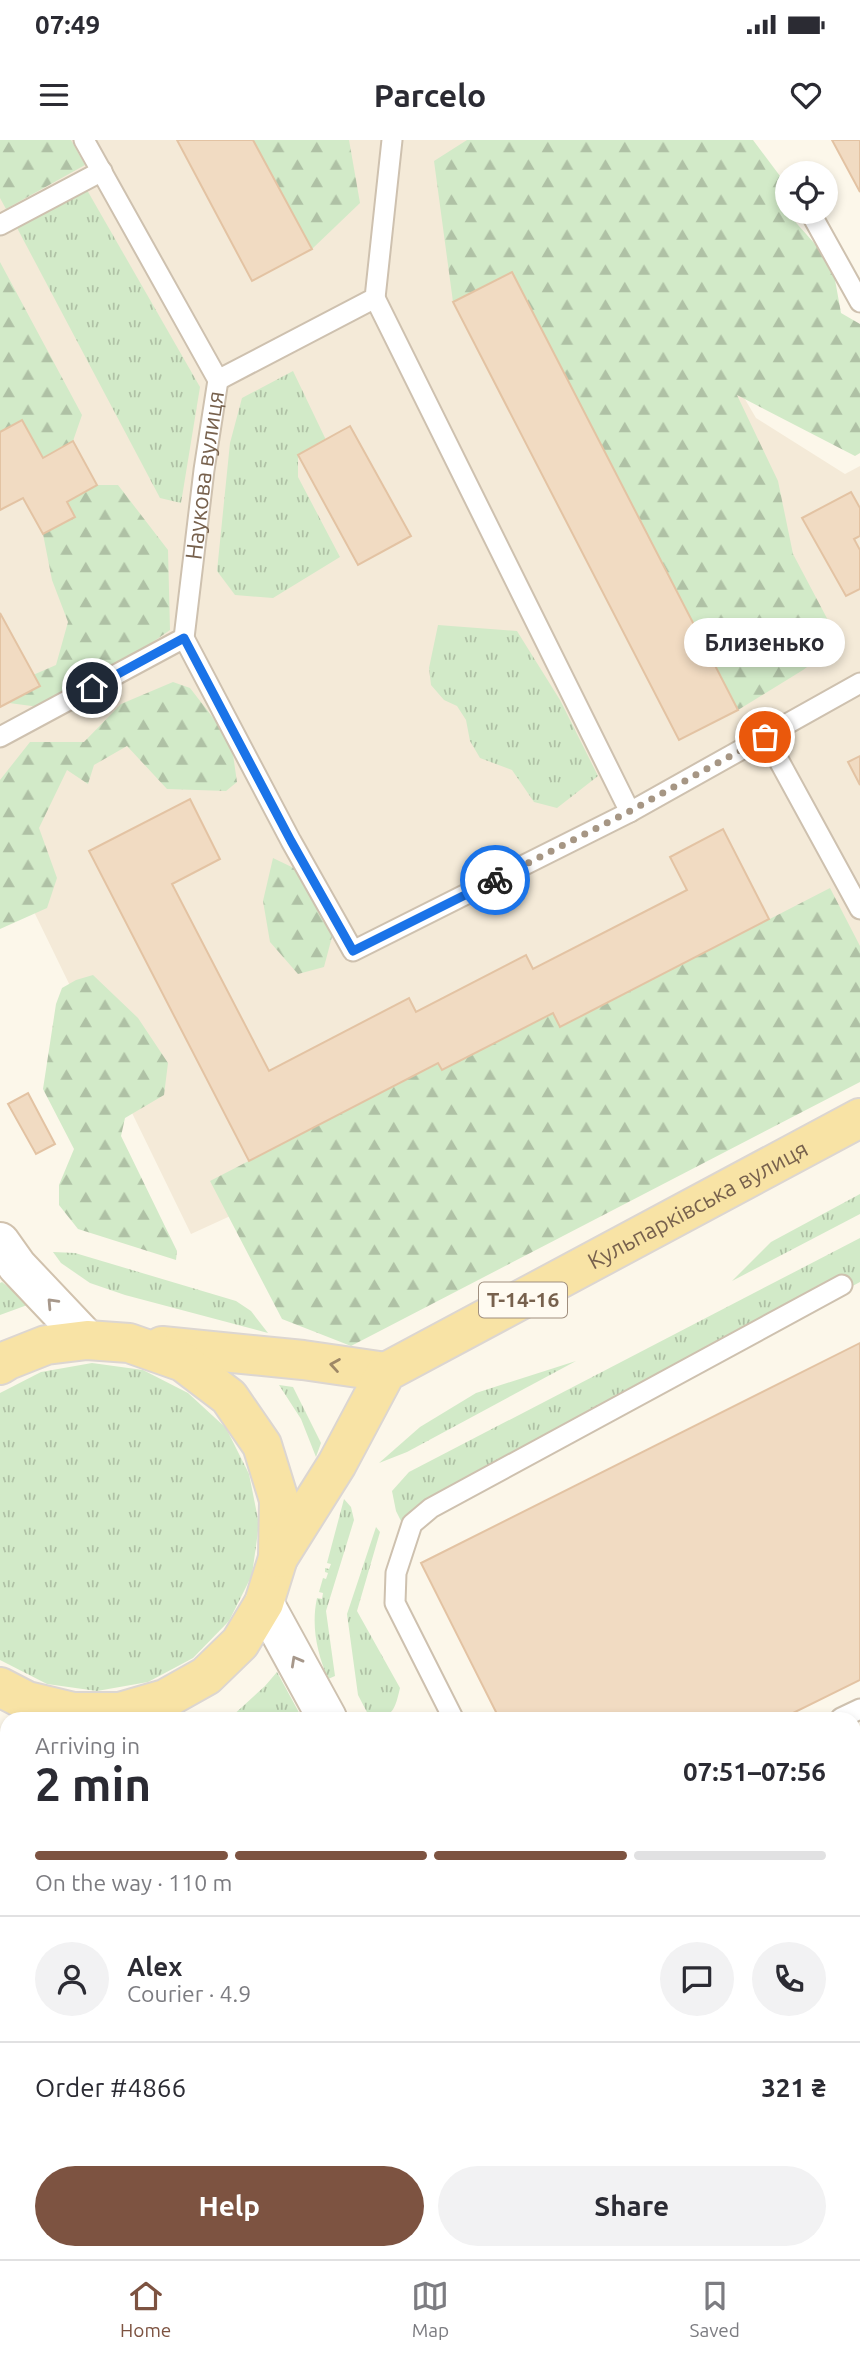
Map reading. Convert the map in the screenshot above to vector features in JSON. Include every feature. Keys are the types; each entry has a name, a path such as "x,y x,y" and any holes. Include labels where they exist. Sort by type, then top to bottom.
{"main road":[{"name":"Кульпарківська вулиця","path":"386,1372 860,1118"},
{"path":"0,1366 8,1360 46,1346 87,1340 303,1360 386,1372 337,1464 278,1558 264,1603 240,1643 206,1676 166,1699 120,1712 73,1712 24,1702"},
{"path":"128,1343 183,1362 229,1397 262,1445 279,1500 278,1558"}],"street":[{"path":"0,1242 17,1266 87,1340"},
{"path":"264,1603 324,1712"}],"lane":[{"name":"Наукова вулиця","path":"84,140 218,380 204,470 184,638"},
{"path":"392,140 374,298 630,811"},
{"path":"0,225 102,171"},
{"path":"817,224 860,302"},
{"path":"218,380 374,298"},
{"path":"0,737 184,638 291,841 353,951 630,811 860,683"},
{"path":"765,737 860,909"},
{"path":"450,1712 395,1603 397,1573 412,1524 431,1508 842,1285"}],"shaded area":[{"path":"0,140 593,140 756,418 845,474 860,466 860,963 579,1057 191,1234 0,842"}],"green space":[{"path":"0,140 71,140 85,165 6,209 0,198"},
{"path":"253,140 349,140 360,203 312,249"},
{"path":"467,140 753,140 775,169 775,224 797,224 832,263 841,313 860,324 860,453 855,456 737,395 778,481 793,554 840,643 803,670 738,710 512,273 453,302 434,161"},
{"path":"87,190 200,387 181,503 160,498 15,224"},
{"path":"0,262 82,415 73,441 43,458 22,420 0,432"},
{"path":"293,371 326,440 298,455 298,477 340,557 273,598 235,595 217,571 230,443 242,398"},
{"path":"97,485 118,485 168,550 170,630 117,667 77,712 9,703 39,686 33,675 56,665 68,622 52,580 43,534 74,517 67,502"},
{"path":"438,625 517,631 560,700 598,776 557,808 534,802 512,770 480,758 470,741 466,720 457,706 444,700 431,685 429,668"},
{"path":"173,682 190,688 231,741 237,782 226,791 167,789 127,746 94,765 88,784 67,770 39,828 57,878 47,908 0,929 0,780 30,742 84,742 121,704"},
{"path":"273,858 302,872 333,933 324,967 298,974 270,942 263,901"},
{"path":"830,888 860,946 860,1082 351,1346 282,1319 210,1181 438,1063 442,1070 553,1013 560,1027"},
{"path":"93,975 138,1018 168,1063 164,1095 125,1118 121,1136 177,1251 176,1260 78,1229 59,1205 59,1185 74,1149 43,1089 56,1004 62,988"},
{"path":"860,1194 860,1214 732,1281 771,1242"},
{"path":"860,1238 860,1282 403,1525 396,1511 392,1491 409,1472"},
{"path":"53,1252 75,1253 236,1301 251,1311 268,1333 90,1283 61,1263"},
{"path":"2,1282 30,1304 0,1315"},
{"path":"576,1361 407,1452 379,1463 420,1427 476,1393"},
{"path":"92,1363 143,1370 188,1393 226,1428 249,1474 259,1524 252,1575 229,1621 193,1658 148,1682 97,1691 47,1684 0,1660 0,1393 41,1372"},
{"path":"279,1385 293,1387 321,1443 316,1457 301,1419"},
{"path":"344,1499 351,1507 354,1520 326,1611 335,1676 328,1679 316,1639 315,1608 317,1598 322,1599 323,1593 319,1592 323,1578 326,1579 328,1573 325,1568 329,1569 331,1564 327,1563"},
{"path":"376,1527 380,1532 357,1611 400,1688 391,1712 367,1712 358,1695 347,1614"},
{"path":"277,1672 299,1712 237,1712"}],"building":[{"path":"177,140 253,140 312,249 252,281"},
{"path":"832,140 860,140 860,192"},
{"path":"512,272 738,710 679,740 453,302"},
{"path":"22,420 43,458 73,441 97,485 67,502 75,517 43,534 23,498 0,510 0,432"},
{"path":"350,426 411,536 358,565 298,455"},
{"path":"851,492 860,508 860,536 854,539 860,550 860,589 846,596 802,518"},
{"path":"0,613 40,686 0,707"},
{"path":"860,756 860,785 848,762"},
{"path":"190,799 220,859 172,884 269,1071 409,998 416,1012 526,955 533,969 687,890 670,857 723,829 769,919 560,1027 553,1013 442,1070 438,1063 249,1161 89,851"},
{"path":"28,1093 55,1144 36,1154 8,1104"},
{"path":"860,1343 860,1680 795,1712 496,1712 421,1563"}],"way so far":[{"path":"495,880 630,811 765,737"}],"place":[{"name":"Близенько","path":"765,737"}],"route":[{"path":"92,688 184,638 291,841 353,951 495,880"}]}
